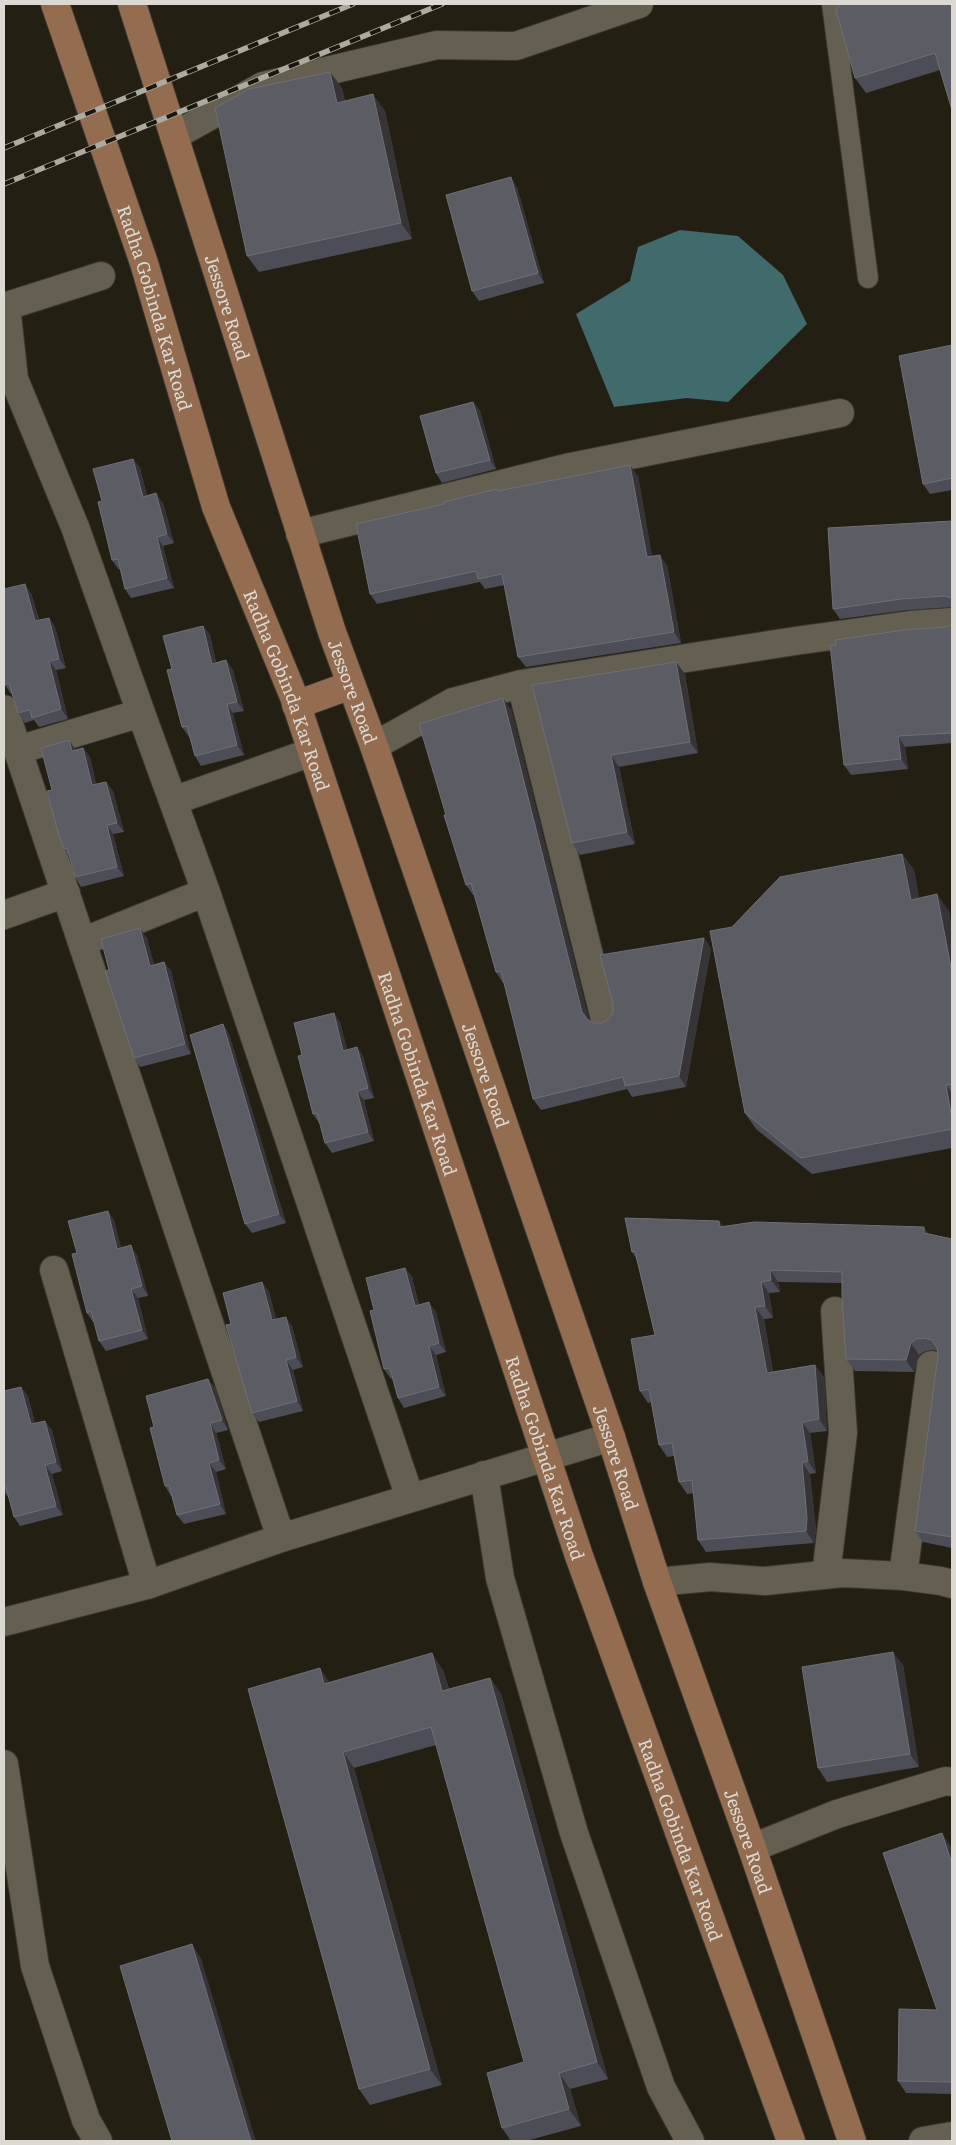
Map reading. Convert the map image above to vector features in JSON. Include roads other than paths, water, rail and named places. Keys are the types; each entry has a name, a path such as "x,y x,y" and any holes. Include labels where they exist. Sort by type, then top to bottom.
{"main road":[{"name":"Radha Gobinda Kar Road","path":"55,4 144,263 216,506 296,705 546,1456 614,1654 791,2141"},
{"name":"Jessore Road","path":"132,4 300,534 611,1437 657,1582 752,1848 852,2141"},
{"path":"296,705 351,685"}],"street":[{"path":"174,136 263,86 437,46 516,46 639,4"},
{"path":"101,276 5,307 14,379 75,527 206,892 410,1498"},
{"path":"300,534 566,468 840,413"},
{"path":"374,746 453,702 521,684 795,640 910,625 952,622"},
{"path":"521,684 605,1019"},
{"path":"4,709 281,1538"},
{"path":"18,750 141,713"},
{"path":"173,801 312,752"},
{"path":"82,942 206,892"},
{"path":"4,915 66,893"},
{"path":"54,1270 147,1585"},
{"path":"826,1575 843,1433 835,1311"},
{"path":"903,1576 931,1365"},
{"path":"4,1622 147,1585 281,1538 611,1437"},
{"path":"484,1475 500,1578 574,1833 661,2088 690,2141"},
{"path":"657,1582 710,1577 765,1582 843,1573 903,1576 952,1584"},
{"path":"4,1764 35,1966 86,2120 98,2141"},
{"path":"752,1848 837,1814 946,1781 952,1782"},
{"path":"923,2141 952,2136"}],"lane":[{"path":"832,4 868,278"}],"water":[{"path":"680,230 738,236 783,275 807,324 728,402 687,398 614,407 576,314 630,281 638,247"}],"railway":[{"path":"4,148 353,4"},
{"path":"4,184 442,4"}]}
